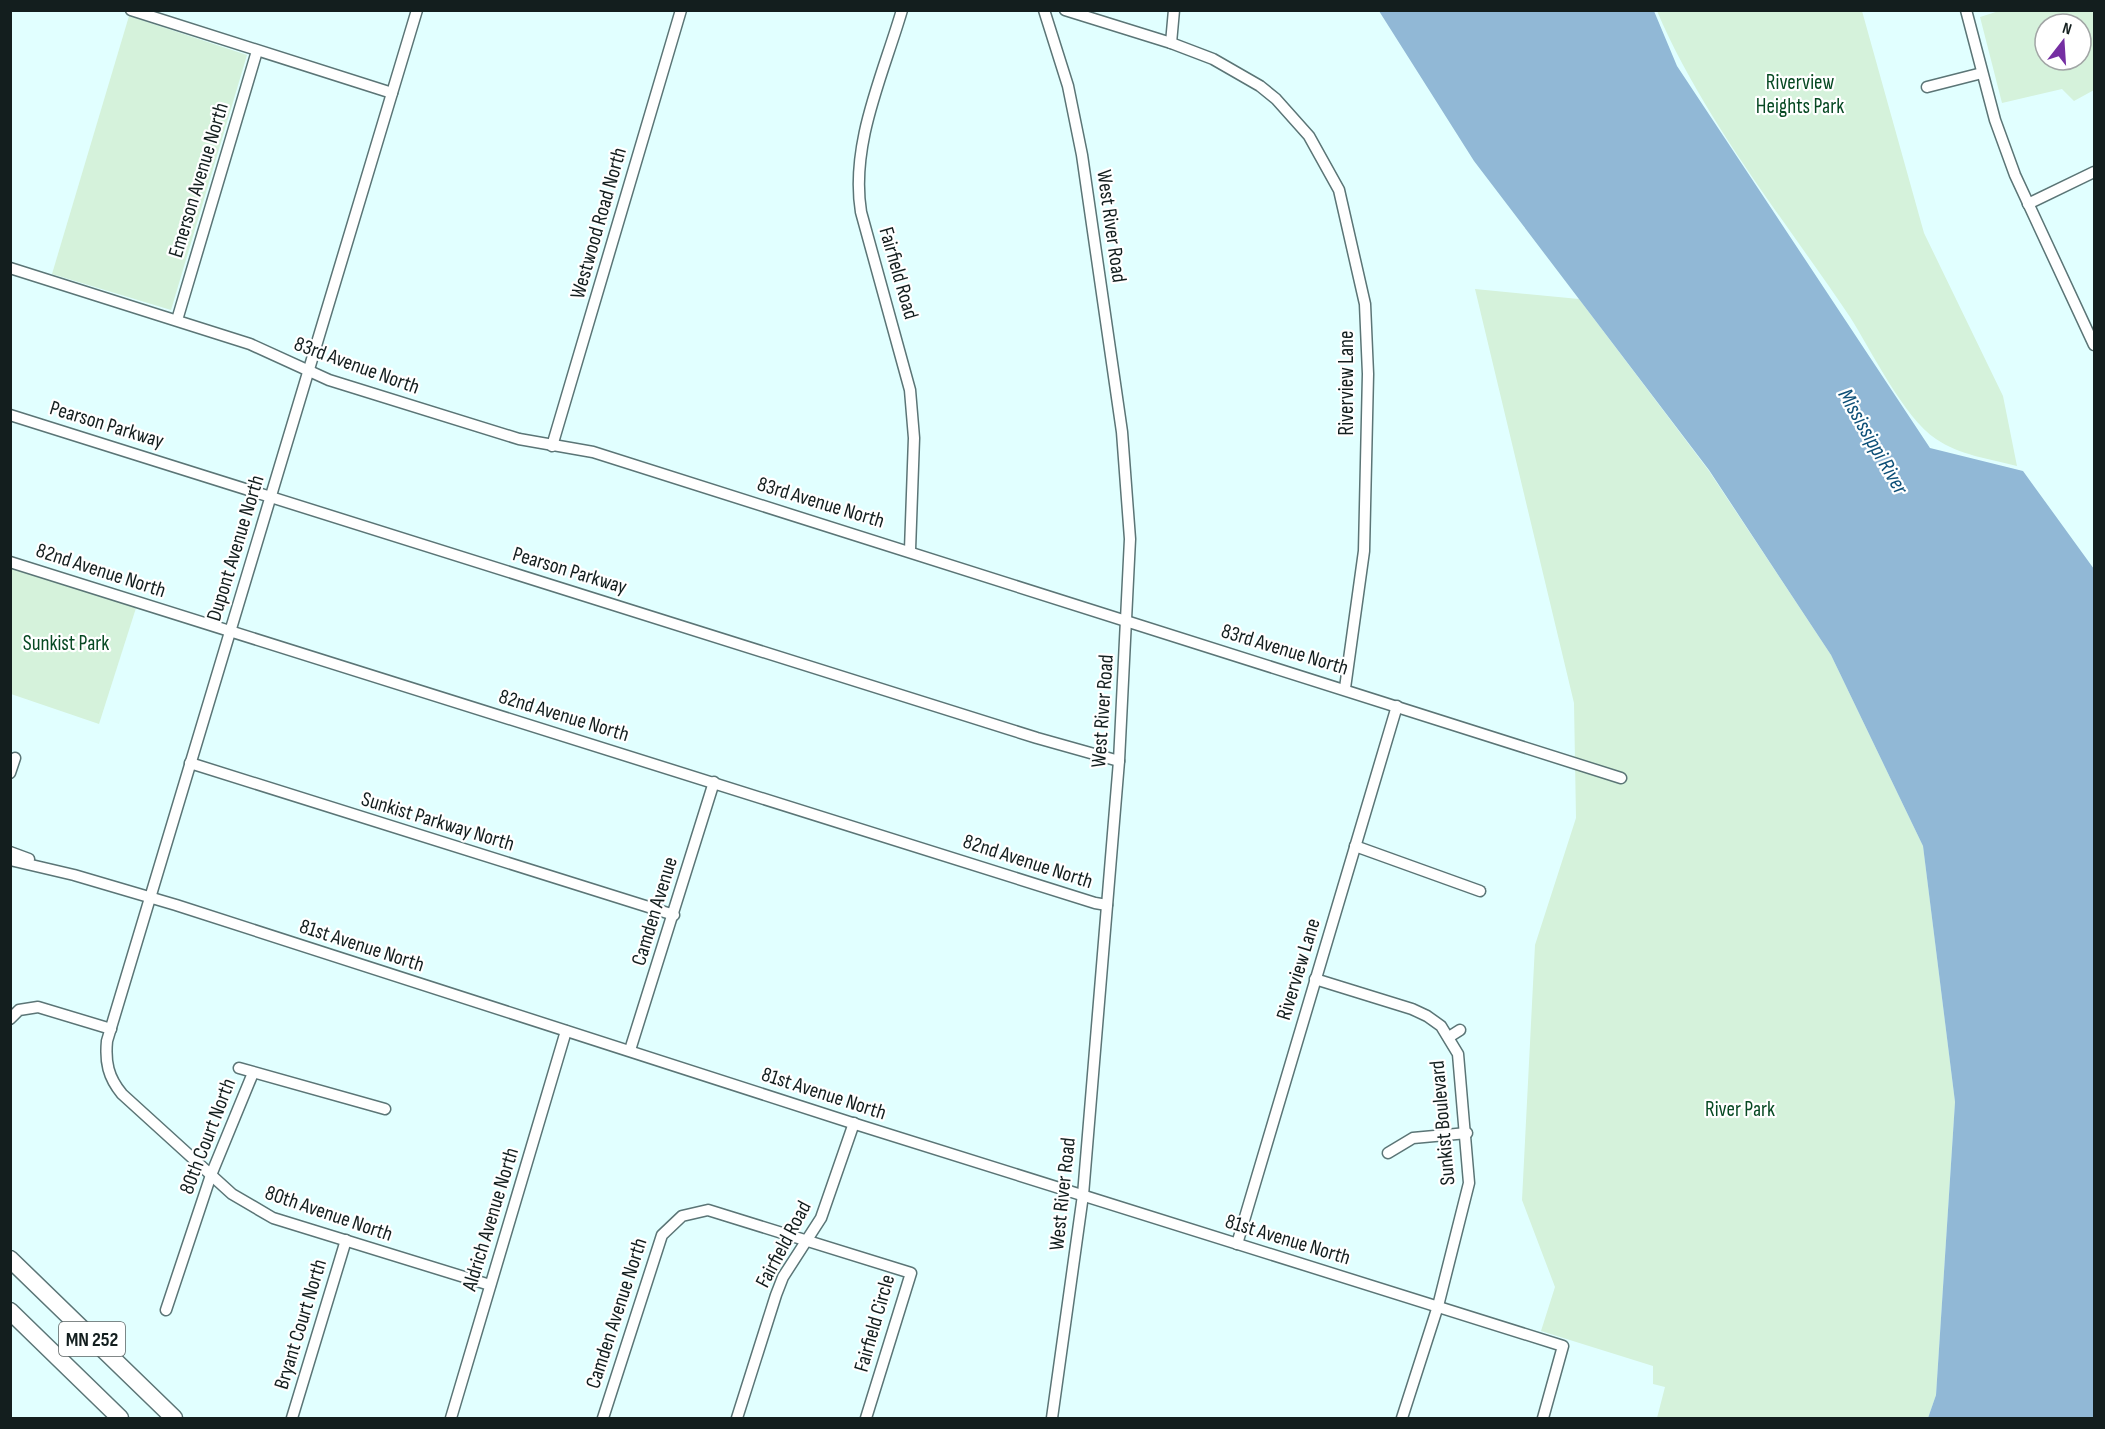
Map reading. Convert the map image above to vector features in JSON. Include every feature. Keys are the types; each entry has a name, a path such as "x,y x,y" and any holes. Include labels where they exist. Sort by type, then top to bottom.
{"highway":[{"name":"MN 252","path":"10,1259 174,1419"},
{"name":"MN 252","path":"10,1311 120,1419"}],"street":[{"path":"131,10 392,93"},
{"name":"Dupont Avenue North","path":"122,1094 107,1070 106,1055 111,1029 417,10"},
{"name":"Westwood Road North","path":"552,446 681,10"},
{"name":"Fairfield Road","path":"902,10 862,145 858,191 911,398 914,438 910,550"},
{"name":"West River Road","path":"1044,10 1063,65 1076,119 1114,378 1129,516 1128,620 1119,761 1083,1195 1052,1419"},
{"name":"Riverview Lane","path":"1065,10 1171,43 1213,59 1276,99 1309,136 1339,190 1365,304 1368,374 1364,551 1345,688"},
{"path":"1171,43 1174,10"},
{"path":"1966,10 1998,128 2028,204 2094,345"},
{"name":"Emerson Avenue North","path":"177,320 257,51"},
{"path":"1927,87 1982,73"},
{"path":"2028,204 2094,172"},
{"name":"83rd Avenue North","path":"10,268 250,344 329,380 519,440 593,452 910,550 1621,778"},
{"name":"Pearson Parkway","path":"10,415 1004,728 1119,761"},
{"name":"82nd Avenue North","path":"10,562 1107,905"},
{"name":"Riverview Lane","path":"1237,1244 1397,706"},
{"path":"10,773 15,758"},
{"name":"Sunkist Parkway North","path":"190,764 674,915"},
{"name":"Camden Avenue","path":"630,1050 714,782"},
{"path":"1355,846 1480,891"},
{"name":"81st Avenue North","path":"10,852 74,875"},
{"name":"81st Avenue North","path":"10,860 74,875 150,897 854,1123 1563,1346 1543,1419"},
{"name":"Sunkist Boulevard","path":"1315,979 1412,1009 1441,1026 1458,1054 1470,1165 1466,1202 1438,1306 1402,1419"},
{"path":"10,1019 19,1010 38,1007 111,1029"},
{"path":"1449,1037 1460,1030"},
{"name":"Aldrich Avenue North","path":"451,1419 566,1031"},
{"path":"239,1068 253,1073"},
{"name":"80th Court North","path":"166,1310 210,1174 253,1073 385,1109"},
{"name":"80th Avenue North","path":"122,1094 232,1194 259,1212 490,1285"},
{"name":"Fairfield Road","path":"737,1419 783,1277 821,1218 854,1123"},
{"path":"1388,1153 1413,1138 1467,1133"},
{"name":"Camden Avenue North","path":"603,1419 657,1247 670,1223 682,1216 708,1210 807,1240"},
{"name":"Bryant Court North","path":"292,1419 346,1240"},
{"name":"Fairfield Circle","path":"807,1240 911,1273 866,1419"}],"green space":[{"name":"Riverview Heights Park","path":"1657,11 1862,11 1924,233 2003,396 2017,466 1955,449 1936,439 1912,416 1850,317 1746,168 1697,91"},
{"path":"1999,11 2094,11 2094,90 2074,101 2062,89 2002,103 1980,17"},
{"path":"129,16 247,55 171,310 52,274"},
{"name":"River Park","path":"1475,289 1579,299 1709,471 1831,655 1923,846 1955,1102 1936,1395 1928,1418 1657,1418 1665,1387 1653,1384 1653,1366 1541,1331 1555,1287 1522,1200 1535,945 1576,818 1574,703"},
{"name":"Sunkist Park","path":"10,567 136,608 99,724 11,694"}],"water":[{"name":"Mississippi River","path":"1379,11 1654,11 1677,66 1930,448 2023,471 2094,569 2094,1418 1928,1418 1936,1395 1955,1102 1923,846 1831,655 1709,470 1474,161"}]}
